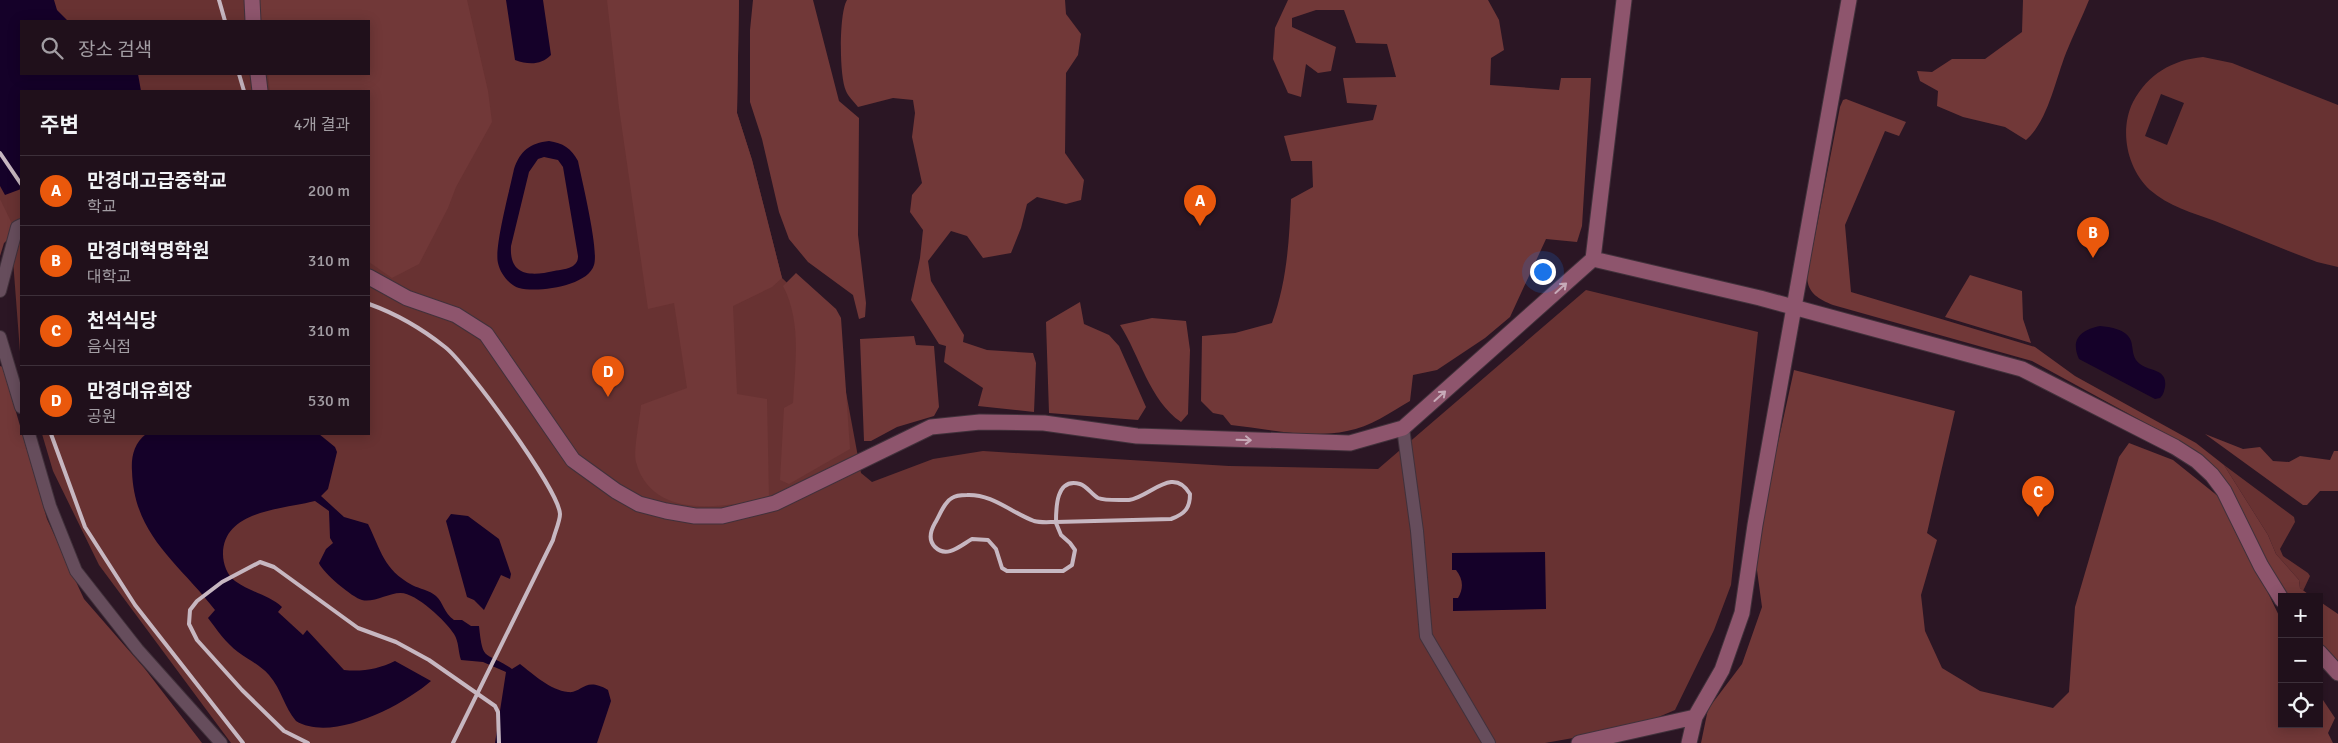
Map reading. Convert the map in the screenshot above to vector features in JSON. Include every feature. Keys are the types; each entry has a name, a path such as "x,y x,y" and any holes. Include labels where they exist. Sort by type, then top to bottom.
{"street":[{"path":"252,0 253,20"},
{"path":"370,278 407,298 456,315 486,334 573,460 616,491 639,504 694,516 722,516 775,503 931,427 980,422 1044,424 1137,436 1350,442 1403,428 1593,259 1624,0"},
{"path":"1689,743 1695,717 1722,670 1742,613 1755,525 1849,0"},
{"path":"258,75 260,90"},
{"path":"0,291 17,227 20,226"},
{"path":"1593,259 1760,298 1793,309 2022,369 2175,447 2197,461 2224,491 2261,566 2278,594"},
{"path":"0,337 20,404"},
{"path":"1403,428 1417,531 1426,636 1489,743"},
{"path":"29,435 50,506 76,570 138,650 221,743"},
{"path":"2323,656 2338,673"},
{"path":"1578,743 1609,741 1695,717"}],"shaded area":[{"path":"0,0 739,0 737,113 752,160 782,278 834,328 861,473 872,482 933,459 983,451 1229,466 1378,469 1586,290 1758,332 1731,585 1714,630 1675,710 1635,727 1545,743 231,743 99,565 53,471 42,435 370,435 370,90 20,90 20,352 11,234 0,216"},
{"path":"0,0 54,0 57,10 67,20 20,20 20,75 138,75 141,90 20,90 20,189 5,195 0,186"},
{"path":"256,0 467,0 488,91 492,122 456,187 448,208 419,264 392,278 370,263 370,90 270,90 268,75 370,75 370,20 258,20"},
{"path":"506,0 543,0 551,55 543,61 525,63 515,60"},
{"path":"607,0 739,0 737,113 752,160 782,278 772,287 733,306 737,394 767,399 769,498 712,506 692,506 674,502 657,494 645,481 636,462 636,443 641,405 687,388 674,303 648,309 619,108"},
{"path":"753,0 813,0 839,101 859,118 858,235 866,303 865,317 859,319 853,295 808,262 789,239 779,212 762,139 750,102 750,30"},
{"path":"847,0 1065,0 1066,14 1081,34 1078,55 1066,73 1065,153 1084,180 1081,200 1066,204 1037,197 1027,204 1021,228 1011,253 983,258 967,236 951,231 928,261 931,281 964,335 963,342 987,350 1033,353 1036,363 1034,412 978,406 983,388 944,362 946,346 939,344 911,300 920,258 923,230 910,212 912,195 922,183 912,137 915,113 913,100 893,98 858,107 848,95 842,72 841,45 842,18"},
{"path":"1288,0 1488,0 1499,20 1504,50 1491,58 1490,85 1559,90 1561,78 1591,78 1582,226 1577,242 1546,239 1510,317 1485,338 1437,370 1413,375 1410,401 1364,426 1333,433 1304,434 1231,425 1223,415 1213,413 1201,401 1202,336 1235,333 1272,323 1281,292 1286,262 1291,199 1313,187 1312,161 1291,161 1284,136 1373,120 1377,105 1347,103 1343,78 1396,77 1387,44 1356,43 1344,10 1316,10 1292,18 1292,27 1336,47 1331,71 1318,73 1306,64 1301,97 1288,93 1273,59 1275,28"},
{"path":"2023,0 2089,0 2066,53 2045,112 2034,132 2026,140 2005,127 1963,117 1937,106 1938,91 1920,81 1917,71 1932,72 1952,59 1985,59 2022,32"},
{"path":"2203,57 2232,63 2338,105 2338,267 2317,262 2181,208 2157,196 2142,181 2131,160 2126,137 2129,113 2133,102 2146,84 2162,70 2181,61","holes":["2161,94 2184,103 2167,145 2145,136"]},
{"path":"1846,99 1906,122 1899,136 1885,131 1845,225 1851,292 2035,347 2075,376 2196,443 2224,465 2268,535 2276,554 2299,580 2300,588 2307,593 2283,593 2205,458 2195,450 2032,361 1833,305 1812,292 1807,277 1840,107 1843,100"},
{"path":"549,141 562,145 569,149 578,161 592,231 594,265 590,272 573,283 549,288 519,288 508,281 499,267 498,244 516,163 527,149","holes":["544,157 558,160 563,167 578,256 577,260 569,268 538,274 524,272 514,264 511,256 511,246 529,172 538,159"]},
{"path":"0,199 16,232 4,243 0,256"},
{"path":"796,273 836,309 841,318 850,449 789,484 780,480 784,408 793,403 796,343 793,314 783,286"},
{"path":"1970,275 2022,291 2023,319 2031,343 1945,317"},
{"path":"1080,302 1084,324 1109,335 1119,346 1146,407 1138,420 1049,413 1046,322"},
{"path":"1152,318 1186,321 1190,350 1188,414 1181,422 1170,413 1153,390 1120,325"},
{"path":"2100,326 2118,329 2126,334 2131,341 2136,360 2163,376 2165,387 2160,398 2155,399 2079,359 2076,346 2079,336 2087,330"},
{"path":"914,336 916,345 934,346 939,407 934,416 897,427 871,441 864,441 860,339"},
{"path":"0,366 3,367 20,426 20,435 23,435 47,519 84,599 145,669 202,743 0,743"},
{"path":"1794,370 1955,411 1927,533 1937,540 1921,595 1925,631 1942,668 1980,691 2053,708 2069,692 2075,607 2119,457 2129,443 2173,460 2224,501 2278,614 2278,728 2323,728 2323,700 2335,718 2328,733 2333,743 1701,743 1708,709 1742,664 1762,607 1756,563 1770,479"},
{"path":"2205,434 2243,449 2260,447 2273,461 2289,462 2300,456 2330,460 2334,451 2338,451 2338,491 2320,491 2307,505 2303,505"},
{"path":"145,435 320,435 335,447 337,452 328,489 321,496 344,517 368,524 384,558 402,579 436,596 454,620 462,620 471,626 479,626 482,646 487,655 512,669 520,664 542,681 561,691 573,692 588,685 600,686 608,690 611,701 597,743 495,743 506,672 483,662 461,660 457,640 450,628 430,608 414,597 400,593 366,601 345,590 319,563 326,549 333,543 330,538 329,511 315,501 257,514 233,528 226,539 223,554 225,565 232,579 271,599 282,607 278,612 303,635 307,630 344,670 370,669 395,661 431,681 403,701 366,719 347,725 328,728 311,727 296,721 269,675 242,655 218,632 208,618 215,610 173,563 150,531 141,514 135,494 132,471 134,451"},
{"path":"2224,465 2294,517 2295,522 2280,549 2283,556 2310,576 2303,591 2300,588 2299,580 2276,554 2268,535"},
{"path":"451,514 468,516 499,539 511,574 510,579 501,575 484,610 474,600 467,597 446,521"},
{"path":"1545,552 1546,609 1453,611 1453,598 1458,598 1462,584 1456,570 1452,570 1452,553"},
{"path":"2323,604 2338,614 2338,663 2323,647"}],"railway":[{"path":"219,0 225,20"},
{"path":"239,75 244,90"},
{"path":"0,153 20,183"},
{"path":"370,304 389,312 418,328 445,347 456,358 472,376 529,455 545,480 556,501 560,514 553,540 453,743"},
{"path":"51,435 85,527 135,605 243,743"},
{"path":"1056,522 1034,521 985,497 959,495 949,500 944,506 932,529 931,538 935,547 944,552 954,550 972,539 988,540 996,549 1002,568 1007,571 1063,571 1072,565 1075,550 1061,535 1056,523 1056,522 1056,509 1057,502 1062,489 1066,485 1072,483 1080,484 1098,498 1109,500 1137,498 1169,482 1176,482 1183,486 1190,494 1186,510 1171,519 1056,522"},
{"path":"308,743 284,731 242,690 197,640 189,624 190,610 197,601 222,582 260,562 274,567 358,628 396,642 429,660 495,706 498,712 499,743"}],"place":[{"name":"만경대고급중학교","path":"1200,226"},
{"name":"만경대혁명학원","path":"2093,258"},
{"name":"만경대유희장","path":"608,397"},
{"name":"천석식당","path":"2038,517"}]}
